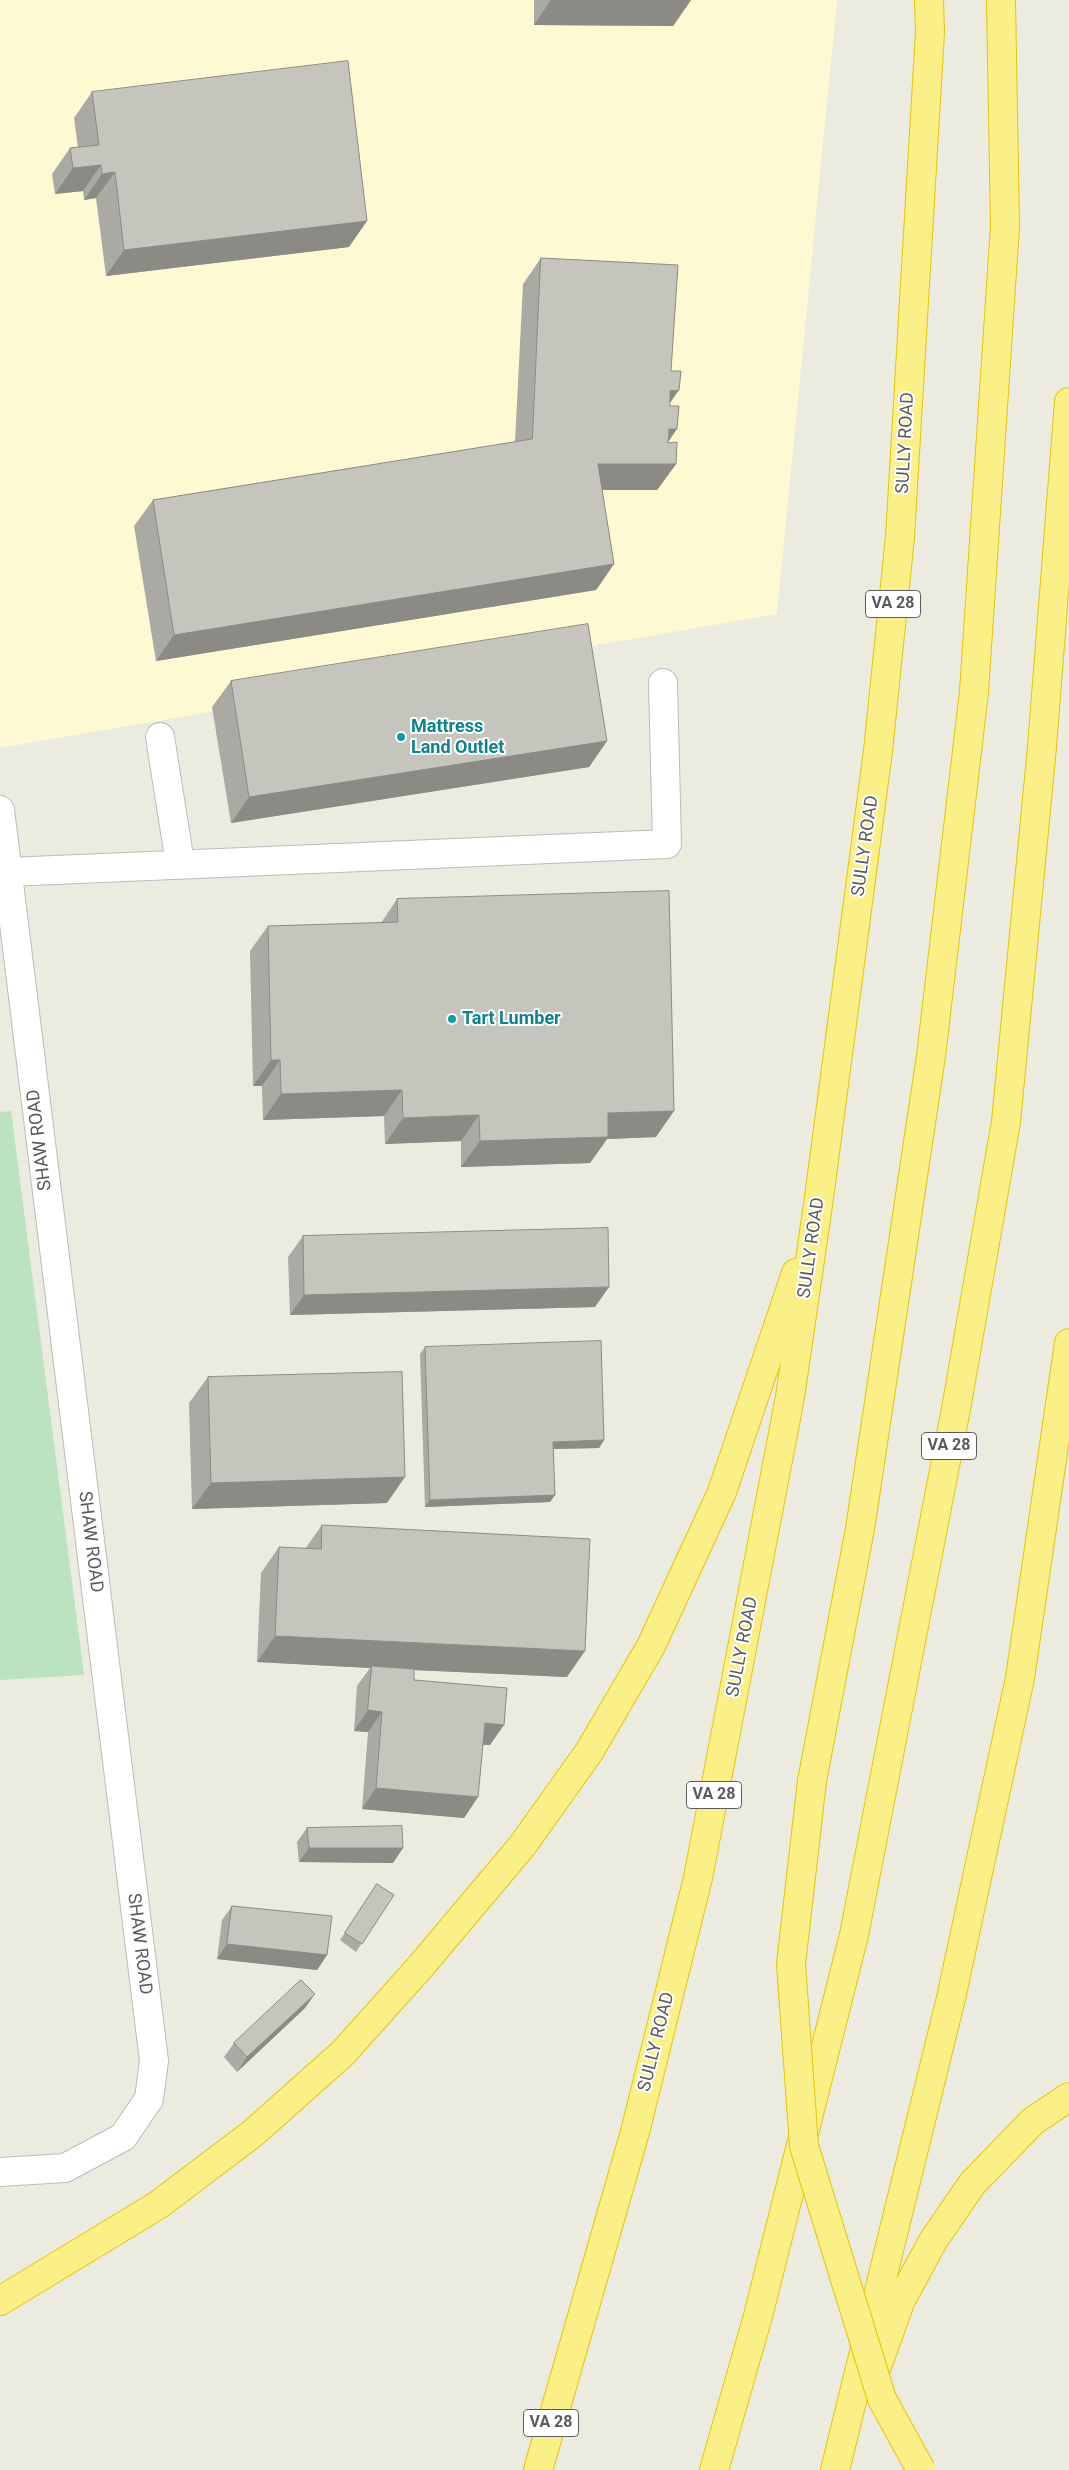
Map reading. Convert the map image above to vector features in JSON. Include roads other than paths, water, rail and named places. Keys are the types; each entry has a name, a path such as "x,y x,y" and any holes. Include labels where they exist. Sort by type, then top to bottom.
{"highway":[{"name":"SULLY ROAD","path":"538,2470 635,2132 698,1878 790,1397 818,1205 878,751 900,537 929,42 929,0"},
{"path":"921,2470 882,2399 804,2146 791,1964 812,1781 860,1529 931,1056 974,692 1006,226 1002,0"},
{"name":"VA 28","path":"714,2470 758,2316 854,1935 956,1409 1005,1131 1042,747 1069,402"},
{"path":"0,2301 158,2205 252,2134 343,2053 421,1966 522,1846 589,1752 655,1637 722,1492 818,1205"},
{"path":"835,2470 951,1998 1018,1688 1069,1343"},
{"path":"840,2470 901,2300 933,2241 972,2184 1002,2151 1033,2121 1069,2096"}],"street":[{"path":"8,872 180,863 667,844 663,682"},
{"path":"160,737 180,863"},
{"name":"SHAW ROAD","path":"0,810 8,872 7,930 154,2060 149,2099 123,2137 65,2168 0,2172"}],"place":[{"name":"Mattress Land Outlet","path":"401,737"},
{"name":"Tart Lumber","path":"452,1019"}]}
